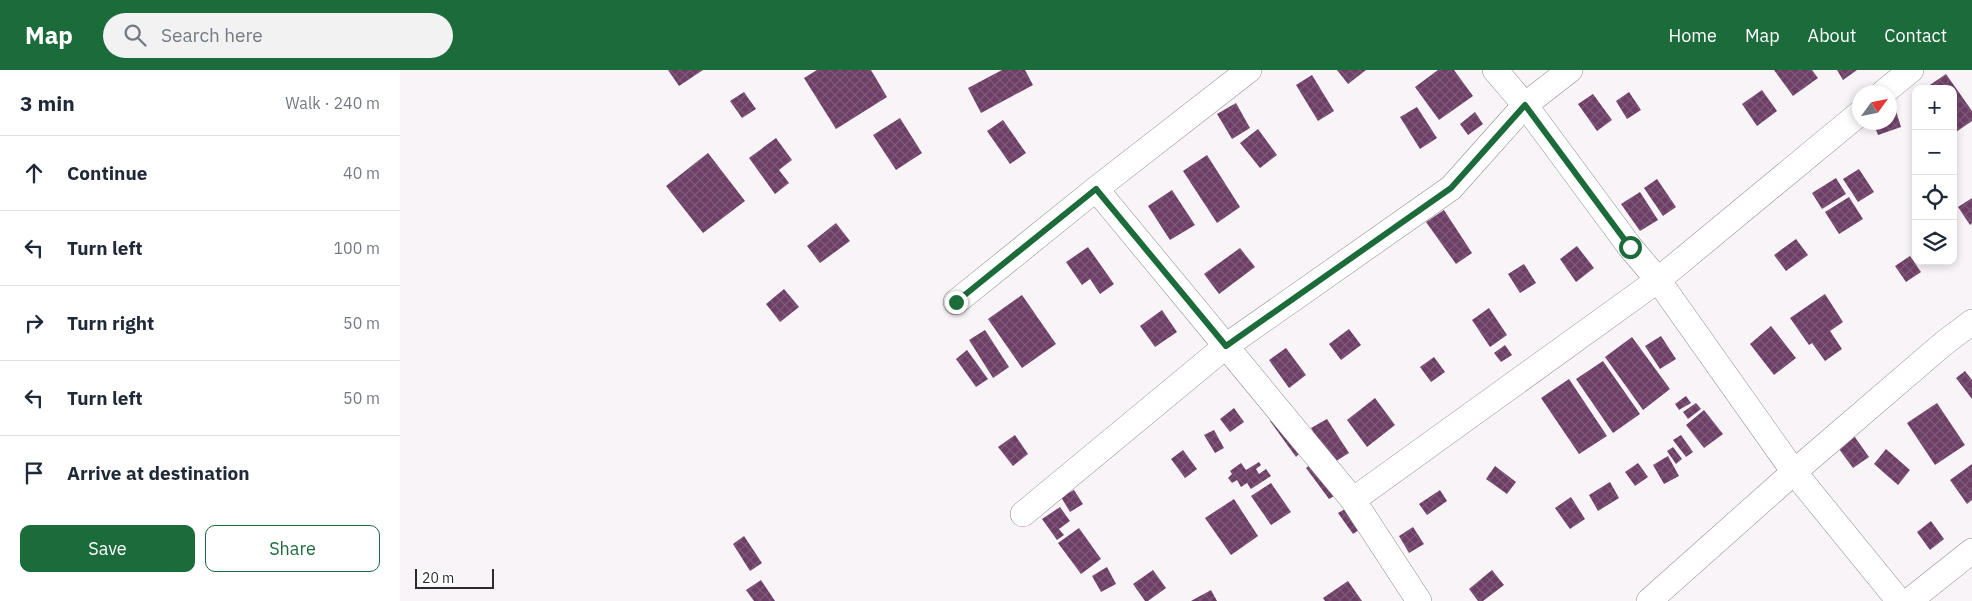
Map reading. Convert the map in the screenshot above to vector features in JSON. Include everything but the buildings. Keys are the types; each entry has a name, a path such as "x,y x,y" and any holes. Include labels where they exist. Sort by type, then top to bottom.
{"street":[{"path":"956,302 1096,189 1249,70"},
{"path":"1495,70 1525,105 1630,247 1658,280 1794,472 1899,601"},
{"path":"1023,514 1226,346 1451,188 1525,105 1570,70"},
{"path":"1893,85 1911,70"},
{"path":"1353,500 1658,280 1852,120"},
{"path":"1096,189 1353,500 1419,601"},
{"path":"1649,601 1794,472 1972,322"},
{"path":"1909,601 1972,551"}],"route":[{"path":"956,302 1096,189 1226,346 1451,188 1525,105 1630,247"}]}
